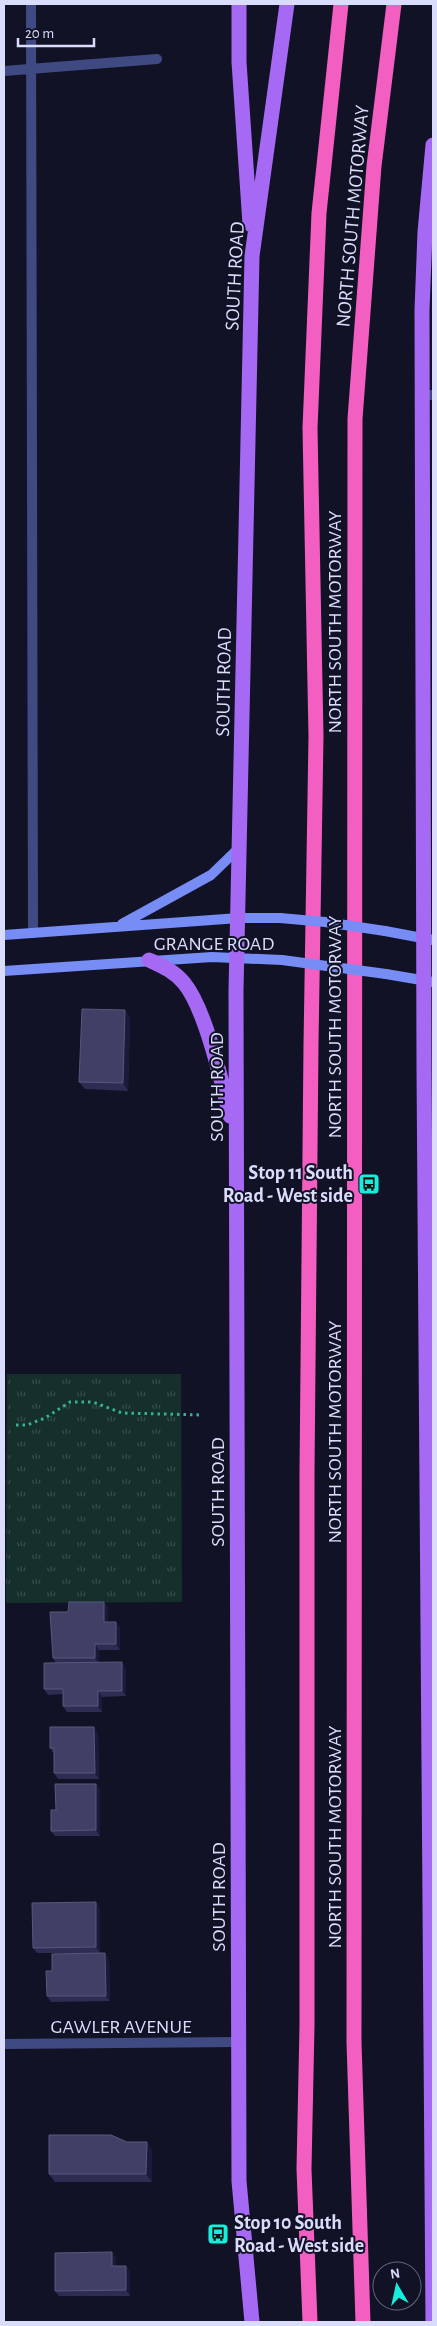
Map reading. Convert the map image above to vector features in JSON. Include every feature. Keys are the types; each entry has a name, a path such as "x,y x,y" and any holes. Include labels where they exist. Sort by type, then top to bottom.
{"highway":[{"name":"NORTH SOUTH MOTORWAY","path":"310,2322 304,2169 307,2026 307,1473 310,1064 316,736 310,428 319,213 341,4"},
{"name":"NORTH SOUTH MOTORWAY","path":"363,2322 354,2042 355,419 374,166 394,4"}],"main road":[{"path":"239,4 239,62 252,256"},
{"name":"SOUTH ROAD","path":"252,2322 239,2181 236,1139 238,957 252,256 287,4"},
{"path":"433,145 425,232 428,395 424,769 429,939 429,981 424,1068 433,2322"},
{"path":"424,769 433,801"},
{"path":"119,926 212,875 240,847"},
{"name":"GRANGE ROAD","path":"4,935 239,918 280,918 385,930 429,939"},
{"name":"GRANGE ROAD","path":"4,970 149,960 238,957 282,960 429,981"},
{"path":"149,960 166,968 178,977 192,995 220,1075 236,1139"},
{"path":"424,1068 433,1055"}],"street":[{"path":"31,4 33,933"},
{"path":"4,71 158,59"},
{"name":"GAWLER AVENUE","path":"4,2044 238,2042"}],"path":[{"path":"16,1425 27,1425 45,1418 70,1402 93,1402 122,1413 203,1416"}],"green space":[{"path":"7,1374 181,1374 182,1602 6,1603"}],"building":[{"path":"82,1009 125,1010 123,1083 79,1082"},
{"path":"69,1602 104,1602 104,1622 116,1622 116,1644 95,1644 95,1658 53,1658 50,1612 68,1612"},
{"path":"122,1662 122,1691 98,1691 98,1706 63,1706 63,1689 44,1689 44,1663"},
{"path":"50,1727 94,1727 95,1773 54,1773 54,1748 50,1748"},
{"path":"55,1784 96,1784 96,1830 51,1831 51,1810 56,1810"},
{"path":"96,1902 96,1947 33,1948 32,1903"},
{"path":"105,1953 106,1996 47,1996 46,1971 52,1971 52,1954"},
{"path":"49,2135 111,2135 127,2142 147,2142 146,2174 49,2174"},
{"path":"112,2252 112,2266 126,2266 126,2290 55,2291 55,2253"}],"place":[{"name":"Stop 11 South Road - West side","path":"369,1184"},
{"name":"Stop 10 South Road - West side","path":"218,2234"}]}
